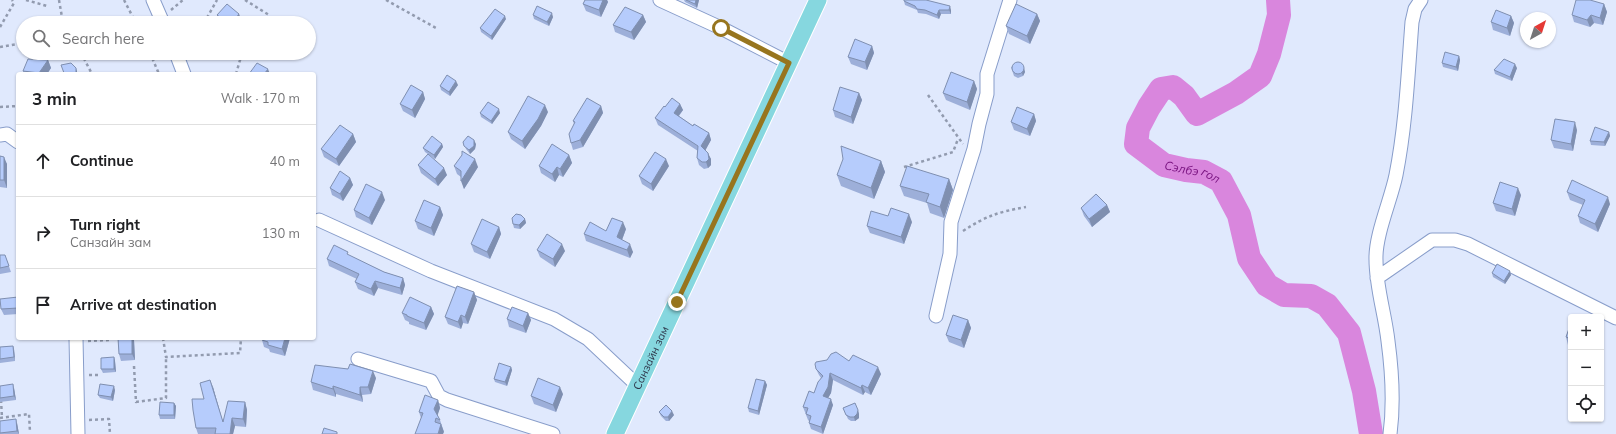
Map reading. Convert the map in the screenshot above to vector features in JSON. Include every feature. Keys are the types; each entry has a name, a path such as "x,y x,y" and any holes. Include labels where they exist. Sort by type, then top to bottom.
{"main road":[{"name":"Санзайн зам","path":"615,434 818,0"}],"street":[{"path":"153,0 160,16"},
{"path":"660,0 721,28 789,63"},
{"path":"936,316 950,254 951,222 974,149 987,94 987,74 1010,0"},
{"path":"1390,434 1393,417 1388,341 1375,258 1396,177 1404,130 1412,22 1415,9 1421,0"},
{"path":"179,60 183,72"},
{"path":"0,135 7,134 16,141"},
{"path":"319,220 431,271 554,319 588,339 638,386"},
{"path":"1377,278 1432,240 1455,240 1468,244 1616,318"},
{"path":"76,340 78,434"},
{"path":"358,359 431,382 439,396 447,400 553,434"}],"path":[{"path":"0,27 14,3 12,0"},
{"path":"26,0 46,6"},
{"path":"59,0 62,16"},
{"path":"124,0 132,16"},
{"path":"208,16 217,0"},
{"path":"245,0 268,16"},
{"path":"386,0 436,28"},
{"path":"0,47 16,45"},
{"path":"85,60 91,72"},
{"path":"153,60 158,72"},
{"path":"237,72 240,60"},
{"path":"928,95 958,139 964,145 974,149"},
{"path":"0,107 16,106"},
{"path":"904,167 952,152 958,139"},
{"path":"951,239 989,216 1002,211 1026,207"},
{"path":"76,340 110,340"},
{"path":"134,366 136,402 166,398 166,357 163,340"},
{"path":"166,357 240,353 241,340"},
{"path":"1,395 1,418 29,414 30,432"},
{"path":"77,420 110,420 110,434"}],"building":[{"path":"585,0 603,0 599,10 583,4"},
{"path":"686,0 696,0 695,4"},
{"path":"904,0 926,0 950,6 949,10 939,10 937,15 925,10 917,9 915,6"},
{"path":"1576,0 1590,0 1604,4 1600,18 1591,15 1587,20 1572,15"},
{"path":"227,4 239,14 237,16 217,15"},
{"path":"1016,4 1037,14 1027,36 1006,26"},
{"path":"537,6 552,13 547,22 533,15"},
{"path":"625,7 643,15 631,32 613,25"},
{"path":"495,9 505,16 491,36 480,28"},
{"path":"1496,10 1511,16 1507,28 1491,22"},
{"path":"855,39 872,46 865,62 848,57"},
{"path":"1445,52 1459,56 1456,67 1442,63"},
{"path":"1504,59 1515,64 1510,77 1494,70"},
{"path":"28,60 48,60 40,72 23,71"},
{"path":"1018,62 1022,64 1024,68 1022,72 1018,74 1014,72 1012,68 1014,64"},
{"path":"71,63 76,68 76,72 64,72 61,65"},
{"path":"257,63 268,69 266,72 250,72"},
{"path":"951,72 974,81 967,102 943,93"},
{"path":"447,75 456,81 449,92 440,86"},
{"path":"411,85 423,92 412,110 400,104"},
{"path":"840,87 859,93 851,117 833,110"},
{"path":"528,96 545,105 538,119 522,141 508,132"},
{"path":"587,98 601,106 580,140 571,143 569,134 575,122 573,121"},
{"path":"672,98 680,104 674,113 693,126 694,124 709,133 701,146 708,153 709,159 706,162 702,162 697,158 698,146 655,118"},
{"path":"488,102 499,109 491,121 480,113"},
{"path":"1017,107 1034,114 1027,129 1011,122"},
{"path":"1555,119 1575,122 1571,144 1551,140"},
{"path":"340,125 353,134 336,159 321,149"},
{"path":"1595,127 1609,132 1604,142 1590,141"},
{"path":"432,136 442,144 434,155 423,148"},
{"path":"468,136 474,140 474,146 469,150 464,146 463,142"},
{"path":"552,144 569,155 560,169 557,167 552,174 539,166"},
{"path":"841,146 881,161 871,188 837,175 843,159"},
{"path":"462,151 475,159 461,181 461,171 454,166 462,155"},
{"path":"655,152 666,159 651,184 639,176"},
{"path":"428,154 444,168 435,179 418,165"},
{"path":"0,156 4,157 4,180 0,180"},
{"path":"907,166 949,179 940,207 926,202 929,194 900,186"},
{"path":"340,171 350,178 340,194 330,188"},
{"path":"1572,180 1608,197 1595,224 1578,216 1585,200 1567,192"},
{"path":"1500,182 1518,188 1512,209 1493,203"},
{"path":"366,184 382,192 369,218 354,210"},
{"path":"1096,194 1107,205 1089,219 1081,208"},
{"path":"424,200 440,207 431,228 415,221"},
{"path":"891,208 909,214 901,237 867,226 871,211 888,216"},
{"path":"516,214 521,215 525,219 519,225 513,224 512,218"},
{"path":"612,218 623,222 617,237 630,244 627,250 584,234 590,222 606,231"},
{"path":"482,219 499,227 487,252 471,244"},
{"path":"547,234 562,244 553,259 537,250"},
{"path":"334,245 348,252 347,254 384,272 403,278 400,288 375,281 371,289 355,282 359,274 327,259"},
{"path":"0,255 5,255 9,266 0,268"},
{"path":"1497,264 1510,271 1504,281 1492,273"},
{"path":"457,286 474,292 465,317 461,315 458,322 445,317"},
{"path":"16,297 16,308 1,309 0,299"},
{"path":"410,297 431,307 424,323 402,313"},
{"path":"512,307 528,313 523,326 507,319"},
{"path":"953,315 968,320 961,340 946,335"},
{"path":"118,340 132,340 132,354 119,354"},
{"path":"262,340 284,340 282,349 268,345 268,342"},
{"path":"13,346 14,357 0,359 0,347"},
{"path":"836,352 849,361 853,355 878,367 868,388 862,385 861,388 830,373 828,387 823,396 831,399 821,427 809,423 811,416 806,414 808,408 803,407 809,391 814,393 818,382 823,376 816,369 816,362 827,360 831,354"},
{"path":"114,357 114,369 101,369 101,358"},
{"path":"499,363 511,367 505,382 494,379"},
{"path":"350,364 373,371 368,387 360,387 360,395 333,386 333,389 311,382 315,365 348,369"},
{"path":"538,378 560,387 553,405 531,396"},
{"path":"756,379 765,381 758,411 748,408"},
{"path":"210,380 223,422 228,401 245,402 243,419 232,418 230,434 215,434 216,428 196,428 192,399 204,399 200,383"},
{"path":"13,384 14,396 0,398 0,386"},
{"path":"100,384 114,386 111,397 98,395"},
{"path":"425,395 438,400 434,409 440,420 436,418 435,422 441,424 438,434 415,434 423,413 419,412"},
{"path":"160,402 174,403 174,415 159,415"},
{"path":"855,403 858,410 857,414 854,417 846,415 843,408"},
{"path":"666,405 672,411 668,417 664,417 659,412"},
{"path":"16,419 17,431 0,433 0,421"},
{"path":"324,428 337,432 337,434 322,434"}],"waterway":[{"name":"Сэлбэ гол","path":"1278,0 1279,15 1269,54 1260,76 1236,93 1197,114 1184,96 1173,87 1161,89 1138,128 1136,144 1164,165 1204,172 1221,181 1239,215 1249,258 1267,285 1284,295 1311,296 1327,305 1349,333 1364,391 1371,434"}],"route":[{"path":"677,302 789,63 721,28"}]}
